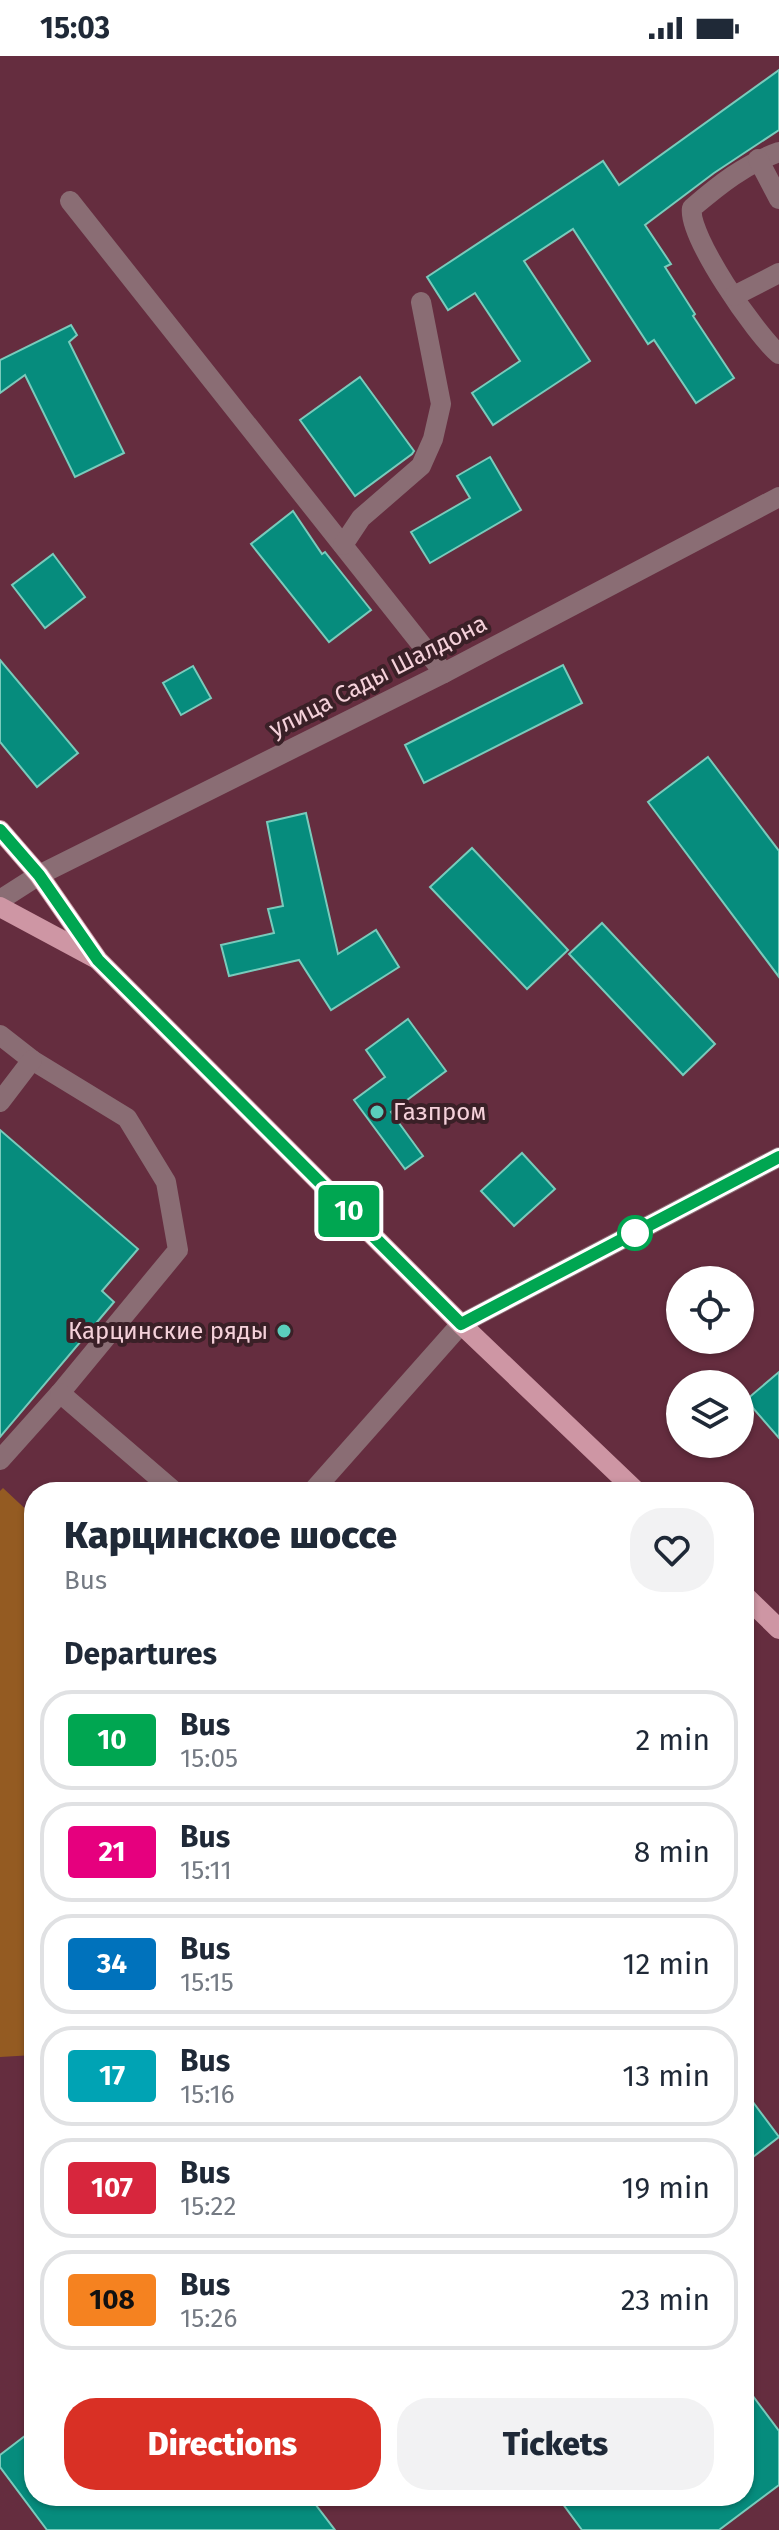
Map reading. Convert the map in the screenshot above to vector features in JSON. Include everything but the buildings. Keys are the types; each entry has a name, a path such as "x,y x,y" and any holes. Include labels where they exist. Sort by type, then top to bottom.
{"main road":[{"path":"0,830 39,875 98,960 461,1324 627,1482"},
{"path":"0,907 98,960"},
{"path":"754,1605 779,1629"}],"street":[{"path":"779,152 758,159 727,178 692,208 690,218 705,250 734,296 766,343 779,354"},
{"path":"758,159 779,199"},
{"path":"70,201 444,673"},
{"path":"734,296 779,273"},
{"path":"343,545 361,518 421,466 433,439 441,404 421,302"},
{"name":"улица Сады Шалдона","path":"0,900 39,875 444,673 779,497"},
{"path":"0,1035 32,1060 127,1118 166,1182 178,1250 60,1393 0,1460"},
{"path":"0,1102 32,1060"},
{"path":"321,1482 461,1324 779,1157"},
{"path":"60,1393 163,1482"}],"shaded area":[{"path":"3,1488 24,1508 24,2056 0,2057 0,1491"}],"bus line":[{"name":"10","path":"0,830 39,875 98,960 461,1324 779,1157"}],"place":[{"name":"Газпром","path":"377,1112"},
{"name":"Карцинские ряды","path":"284,1331"}]}
